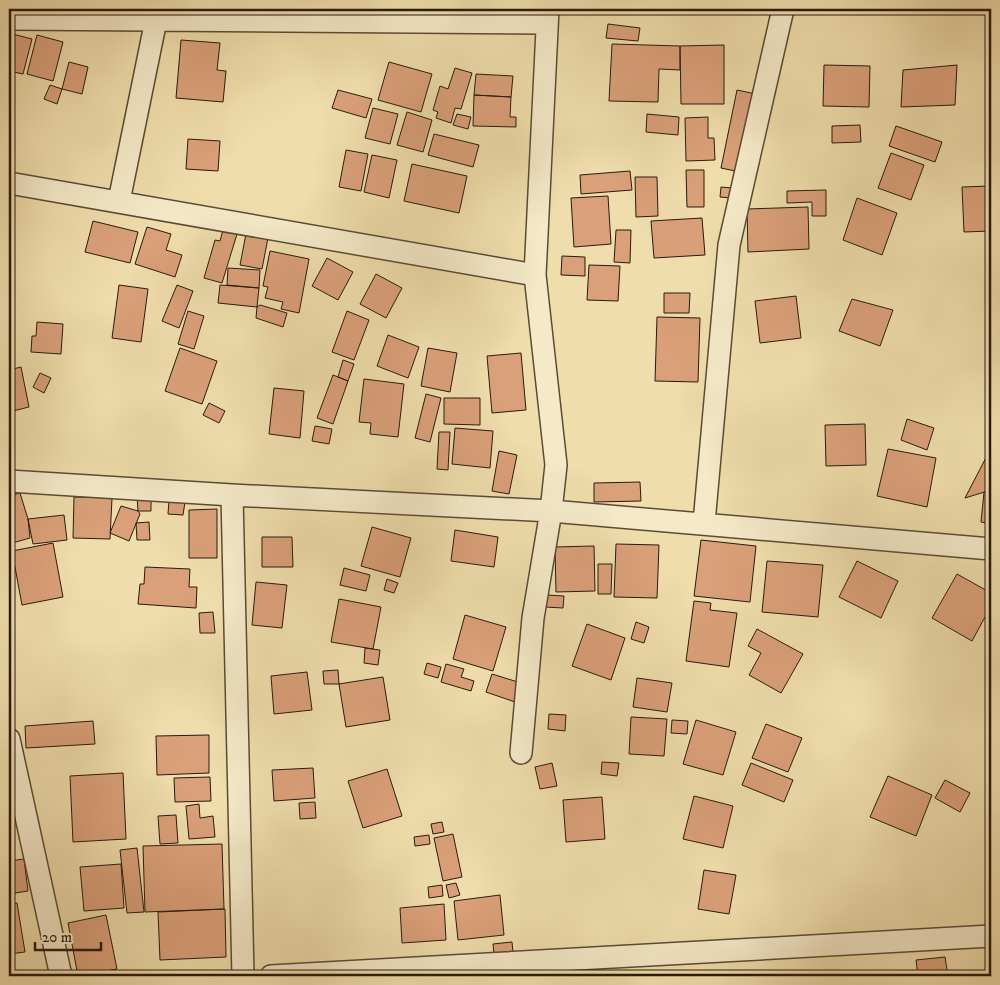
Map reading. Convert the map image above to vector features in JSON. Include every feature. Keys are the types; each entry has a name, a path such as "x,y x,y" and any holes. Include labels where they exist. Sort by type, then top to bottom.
{"street":[{"path":"704,523 729,245 783,9"},
{"path":"9,19 106,14 156,20 548,16 535,275 556,465 551,511 533,618 521,753"},
{"path":"119,201 156,20"},
{"path":"9,183 535,275"},
{"path":"9,481 232,495 551,511 991,548"},
{"path":"232,495 243,976"},
{"path":"9,739 61,976"},
{"path":"271,976 991,936"}],"building":[{"path":"608,24 640,28 638,41 606,38"},
{"path":"9,33 32,39 23,74 9,71"},
{"path":"37,35 63,42 53,81 27,74"},
{"path":"181,40 220,43 217,70 226,71 223,102 176,98"},
{"path":"612,44 680,46 680,70 659,69 658,102 609,101"},
{"path":"724,45 724,104 681,104 680,46"},
{"path":"69,62 88,67 82,94 62,89"},
{"path":"389,62 432,74 421,112 378,100"},
{"path":"824,65 870,66 869,107 823,106"},
{"path":"957,65 955,105 901,107 903,70"},
{"path":"455,68 472,73 461,109 455,108 451,123 436,118 438,112 433,110 440,86 448,89"},
{"path":"476,74 513,76 511,97 474,95"},
{"path":"50,85 62,89 57,104 44,99"},
{"path":"338,90 372,99 366,118 332,108"},
{"path":"737,90 756,94 740,172 721,168"},
{"path":"474,95 511,97 510,117 516,117 516,127 473,126"},
{"path":"373,108 398,114 390,144 365,138"},
{"path":"407,112 432,120 423,152 397,145"},
{"path":"457,114 471,117 468,129 453,125"},
{"path":"647,114 679,117 678,135 646,132"},
{"path":"708,117 708,138 714,138 715,160 686,161 685,118"},
{"path":"860,125 861,142 832,143 832,126"},
{"path":"896,126 942,142 935,162 889,146"},
{"path":"434,134 479,145 473,167 428,155"},
{"path":"188,139 220,141 218,171 186,169"},
{"path":"346,150 368,154 361,191 339,187"},
{"path":"891,153 924,165 911,200 878,188"},
{"path":"372,155 397,160 389,198 364,192"},
{"path":"412,164 467,176 459,213 404,201"},
{"path":"686,170 704,170 704,207 687,207"},
{"path":"630,171 632,190 581,194 580,175"},
{"path":"635,177 657,177 658,216 636,217"},
{"path":"990,186 991,231 964,232 962,187"},
{"path":"721,187 732,188 731,198 720,197"},
{"path":"826,190 826,216 812,216 812,202 787,203 787,191"},
{"path":"608,196 611,244 574,247 571,198"},
{"path":"857,198 897,213 882,255 843,240"},
{"path":"808,207 809,249 748,252 747,209"},
{"path":"702,218 705,255 654,258 651,221"},
{"path":"93,221 138,232 130,263 85,252"},
{"path":"147,227 171,234 166,250 182,255 175,277 135,264"},
{"path":"223,230 237,234 222,283 204,278 215,240 220,241"},
{"path":"616,230 631,230 630,263 614,262"},
{"path":"246,234 268,238 262,269 240,265"},
{"path":"270,251 309,259 299,313 281,309 283,302 265,298 268,287 263,286"},
{"path":"562,256 585,257 585,276 561,275"},
{"path":"327,258 353,272 338,300 312,286"},
{"path":"589,265 620,266 618,301 587,300"},
{"path":"228,268 260,270 259,288 227,285"},
{"path":"376,274 402,288 386,318 360,304"},
{"path":"119,285 148,289 141,342 112,338"},
{"path":"177,285 193,291 179,328 162,321"},
{"path":"220,285 259,288 257,307 218,303"},
{"path":"664,293 690,293 689,313 664,313"},
{"path":"796,296 801,338 760,343 755,301"},
{"path":"852,299 893,310 880,346 839,331"},
{"path":"260,305 287,313 283,327 256,318 257,307"},
{"path":"188,311 204,316 194,349 178,344"},
{"path":"347,311 369,320 354,360 332,352"},
{"path":"657,317 700,318 698,382 655,381"},
{"path":"37,322 63,324 61,354 31,352 32,336 36,336"},
{"path":"388,335 419,347 408,378 377,366"},
{"path":"180,348 217,361 202,404 165,391"},
{"path":"428,348 457,353 450,392 421,386"},
{"path":"521,353 526,410 492,413 487,356"},
{"path":"343,360 354,364 348,381 338,377"},
{"path":"21,367 29,407 9,412 9,370"},
{"path":"40,373 51,378 44,393 33,387"},
{"path":"333,375 348,381 333,424 317,418"},
{"path":"364,379 404,384 398,437 370,434 371,423 359,422"},
{"path":"274,388 304,391 300,438 269,434"},
{"path":"426,394 441,398 430,442 415,438"},
{"path":"444,398 480,398 480,425 444,424"},
{"path":"209,403 225,411 219,423 203,415"},
{"path":"907,419 934,428 927,450 901,440"},
{"path":"865,424 866,465 826,466 825,425"},
{"path":"315,426 332,429 329,444 312,441"},
{"path":"455,428 493,431 490,468 452,464"},
{"path":"439,432 450,432 448,470 437,469"},
{"path":"991,448 991,490 965,498"},
{"path":"888,449 936,458 927,507 877,496"},
{"path":"499,451 517,455 509,494 492,491"},
{"path":"640,482 641,501 594,502 594,483"},
{"path":"984,492 991,493 991,524 981,522"},
{"path":"20,493 28,519 30,538 9,544 9,496"},
{"path":"137,496 151,496 151,511 138,511"},
{"path":"74,497 112,498 110,539 73,538"},
{"path":"169,500 185,502 183,515 168,514"},
{"path":"121,506 138,511 140,514 129,541 110,533"},
{"path":"217,509 217,558 189,558 189,510"},
{"path":"64,515 67,540 33,544 28,519"},
{"path":"149,522 150,540 137,540 136,523"},
{"path":"372,527 411,538 400,577 361,566"},
{"path":"455,530 498,537 494,567 451,561"},
{"path":"262,537 292,537 293,567 262,567"},
{"path":"701,540 756,546 750,602 694,596"},
{"path":"53,543 63,597 22,605 12,551"},
{"path":"616,544 659,545 657,598 614,597"},
{"path":"594,546 595,591 556,592 555,547"},
{"path":"767,561 823,565 818,617 762,612"},
{"path":"857,561 898,581 881,618 839,597"},
{"path":"598,564 612,564 611,594 598,594"},
{"path":"145,567 190,569 189,587 197,587 196,608 138,604 140,584 144,584"},
{"path":"344,568 370,575 366,591 340,585"},
{"path":"957,574 991,593 991,606 972,641 932,618"},
{"path":"387,579 398,583 394,593 384,590"},
{"path":"256,582 287,585 282,628 252,625"},
{"path":"546,595 564,596 563,608 545,607"},
{"path":"339,599 381,607 373,649 331,642"},
{"path":"694,601 711,603 710,610 737,613 729,667 686,661"},
{"path":"213,612 215,633 200,633 199,613"},
{"path":"465,615 506,627 493,671 453,659"},
{"path":"636,622 649,627 644,643 631,639"},
{"path":"587,624 625,638 611,680 572,666"},
{"path":"757,629 803,654 781,693 749,675 761,653 748,646"},
{"path":"365,648 380,650 378,665 364,663"},
{"path":"427,663 441,667 438,678 424,674"},
{"path":"446,664 464,669 461,677 474,681 471,691 441,682"},
{"path":"338,670 339,684 324,684 323,671"},
{"path":"307,672 312,710 274,714 271,676"},
{"path":"492,674 521,683 515,702 486,692"},
{"path":"383,677 390,720 346,727 339,684"},
{"path":"637,678 672,683 667,712 633,707"},
{"path":"549,714 566,715 565,731 548,729"},
{"path":"631,717 667,719 664,756 629,754"},
{"path":"672,720 688,721 687,734 671,733"},
{"path":"696,720 736,732 723,775 683,764"},
{"path":"93,721 95,744 26,748 25,726"},
{"path":"766,724 802,738 788,772 752,758"},
{"path":"209,735 209,773 157,775 156,736"},
{"path":"602,762 619,763 617,776 601,774"},
{"path":"552,763 557,786 540,789 535,767"},
{"path":"751,763 793,780 784,802 742,785"},
{"path":"313,768 315,798 274,801 272,770"},
{"path":"387,769 402,816 363,828 348,781"},
{"path":"123,773 126,839 73,842 70,776"},
{"path":"888,776 932,795 916,836 870,817"},
{"path":"210,777 211,801 175,802 174,778"},
{"path":"945,780 970,793 960,812 935,798"},
{"path":"694,796 733,806 723,848 683,839"},
{"path":"602,797 605,839 566,842 563,800"},
{"path":"315,802 316,818 300,819 299,803"},
{"path":"199,804 200,818 213,816 215,837 189,839 186,806"},
{"path":"176,815 178,843 160,844 158,816"},
{"path":"442,822 444,832 433,834 431,824"},
{"path":"453,834 462,877 443,881 434,838"},
{"path":"429,835 430,844 415,846 414,837"},
{"path":"222,844 224,909 145,912 143,846"},
{"path":"137,848 144,912 127,913 120,850"},
{"path":"24,859 28,891 9,894 9,861"},
{"path":"121,864 124,908 84,911 80,867"},
{"path":"704,870 736,875 729,914 698,909"},
{"path":"456,883 460,895 449,898 446,885"},
{"path":"442,885 443,896 429,898 428,887"},
{"path":"500,895 504,935 458,940 454,901"},
{"path":"17,903 25,952 9,954 9,905"},
{"path":"444,904 446,940 402,943 400,908"},
{"path":"225,909 226,957 160,960 158,912"},
{"path":"106,915 117,969 78,976 68,923"},
{"path":"512,942 513,952 494,954 493,944"},
{"path":"945,957 948,976 918,976 916,960"},
{"path":"991,971 991,976 948,976"}]}
